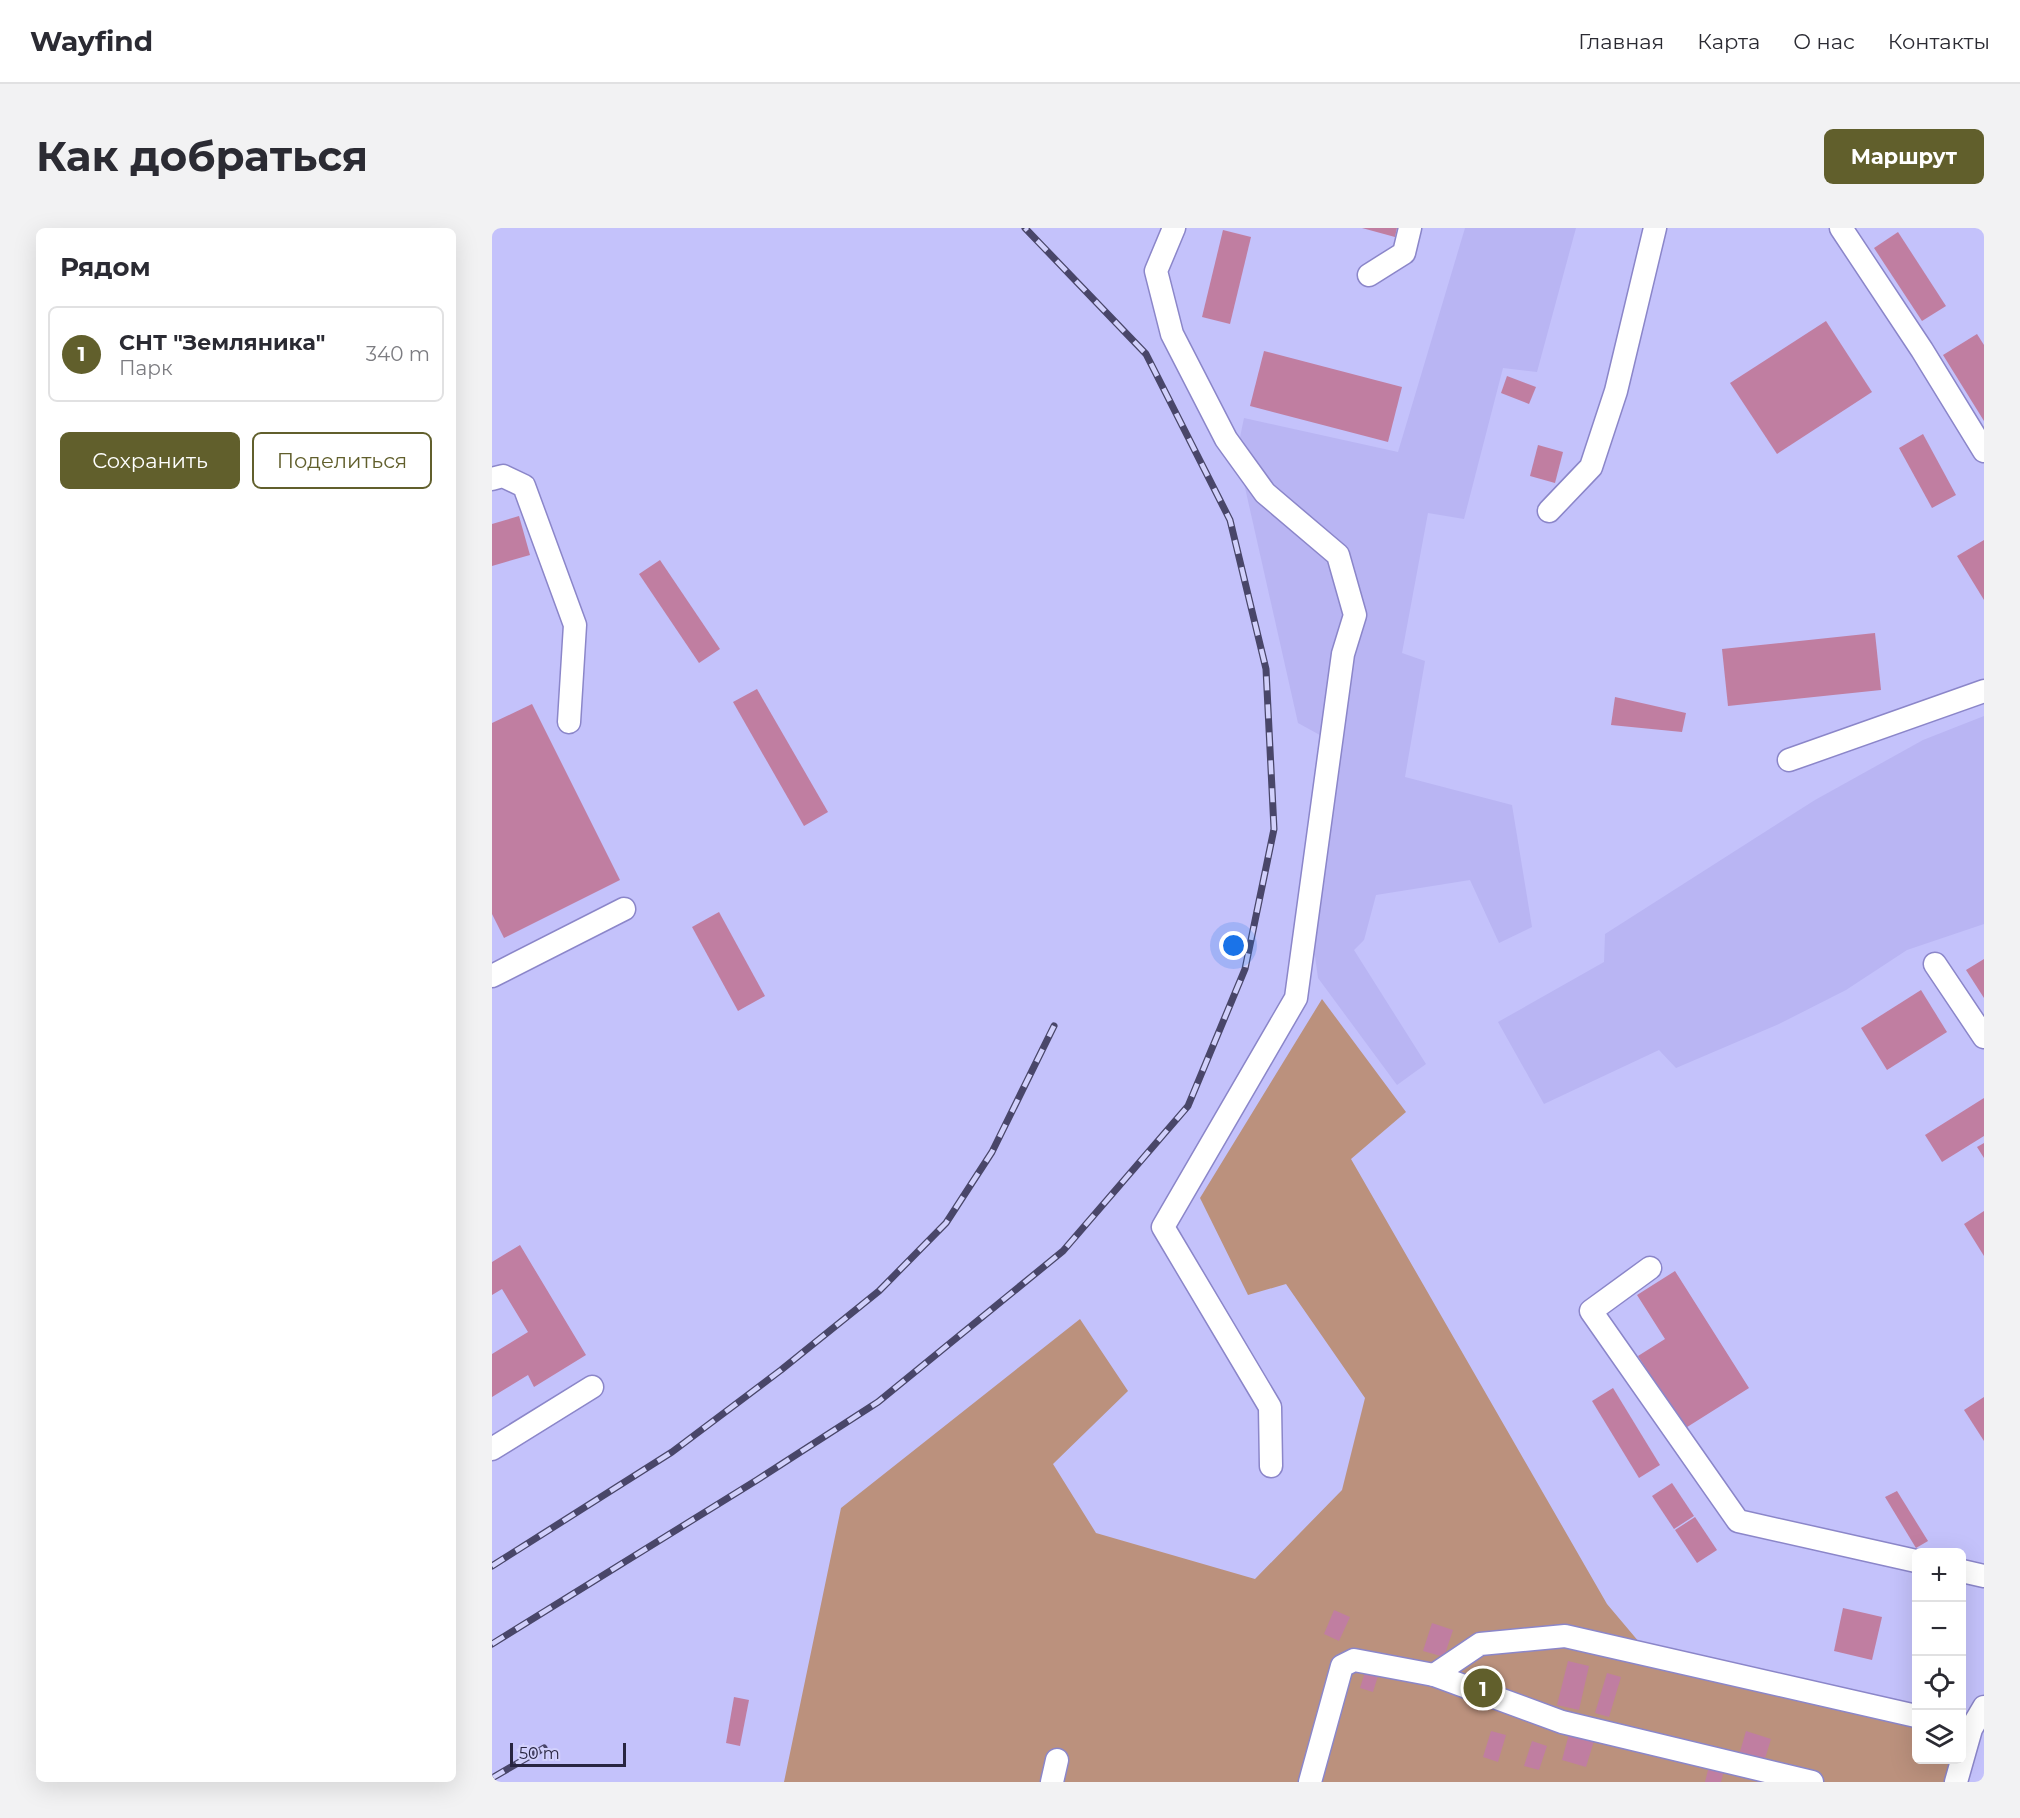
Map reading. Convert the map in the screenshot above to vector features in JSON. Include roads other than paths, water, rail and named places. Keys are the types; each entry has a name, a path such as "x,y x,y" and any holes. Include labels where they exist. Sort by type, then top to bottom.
{"street":[{"path":"1174,228 1156,272 1172,334 1226,439 1265,493 1338,555 1355,615 1343,654 1296,998 1163,1227 1270,1407 1271,1466"},
{"path":"1369,275 1404,253 1410,228"},
{"path":"1549,511 1591,467 1616,391 1655,228"},
{"path":"1840,228 1922,350 1984,450"},
{"path":"492,479 503,476 524,486 575,625 569,722"},
{"path":"1789,760 1984,691"},
{"path":"492,976 624,909"},
{"path":"1935,964 1984,1037"},
{"path":"1650,1268 1591,1311 1738,1521 1912,1560"},
{"path":"492,1449 592,1387"},
{"path":"1966,1572 1984,1576"},
{"path":"1434,1675 1480,1644 1565,1636 1912,1715"},
{"path":"1310,1782 1341,1666 1354,1660 1434,1675 1562,1722 1812,1782"},
{"path":"1966,1728 1984,1707"},
{"path":"1956,1782 1959,1764"}],"railway":[{"path":"492,1644 757,1480 878,1402 1063,1251 1188,1106 1245,969 1274,829 1266,669 1230,520 1146,354 1025,228"},
{"path":"492,1566 672,1452 781,1370 879,1291 946,1223 992,1152 1054,1026"},
{"path":"492,1778 544,1748"}],"place":[{"name":"СНТ \"Земляника\"","path":"1483,1688"}]}
